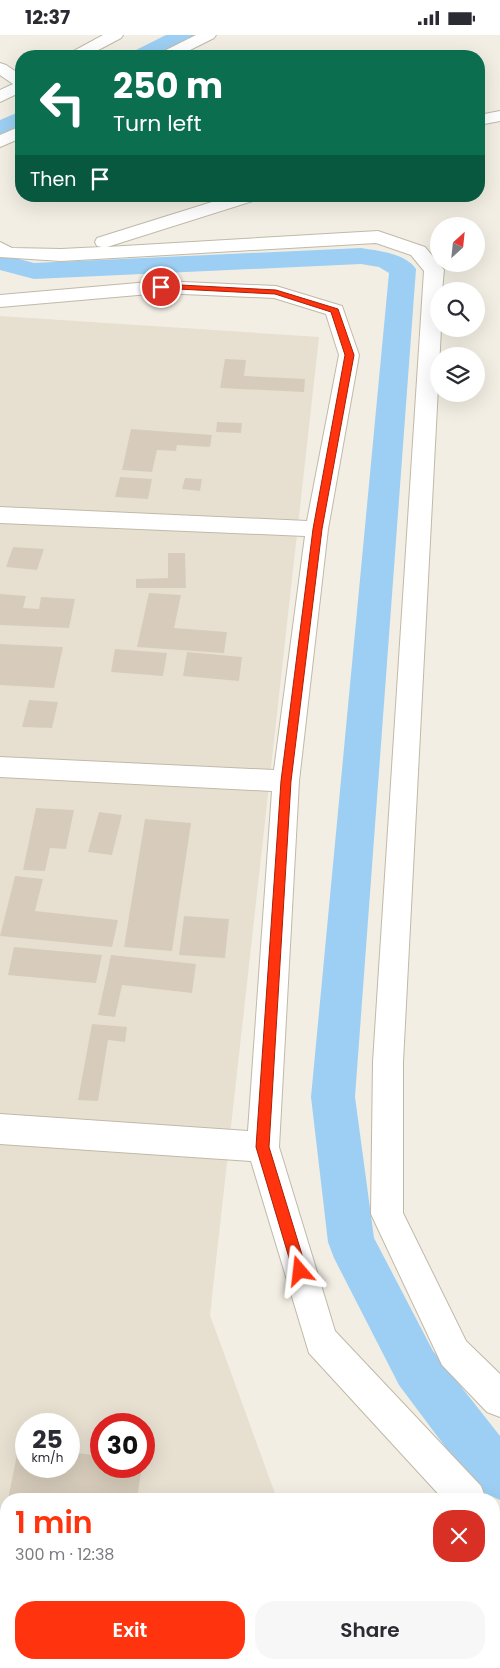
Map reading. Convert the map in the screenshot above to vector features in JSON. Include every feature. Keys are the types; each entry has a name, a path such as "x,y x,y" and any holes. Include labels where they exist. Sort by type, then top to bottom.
{"street":[{"path":"87,50 115,35"},
{"path":"178,50 208,35"},
{"path":"0,68 15,78"},
{"path":"0,97 15,89"},
{"path":"485,119 500,116"},
{"path":"0,142 15,134"},
{"path":"61,255 231,202"},
{"path":"0,248 8,253 61,255 378,237 418,251 434,270 388,1062 387,1214 454,1353 500,1399"},
{"path":"0,301 161,287 276,292 335,310 349,355 317,529 286,781 263,1147 321,1341 462,1493"},
{"path":"0,515 317,529"},
{"path":"0,767 286,781"},
{"path":"0,1129 263,1147"}],"shaded area":[{"path":"0,316 319,337 210,1315 275,1493 0,1493"}],"building":[{"path":"225,359 246,360 244,376 305,379 304,392 220,388"},
{"path":"217,422 242,423 241,433 216,432"},
{"path":"131,429 212,435 210,447 177,445 176,451 157,450 152,472 122,470"},
{"path":"120,477 152,479 148,499 115,497"},
{"path":"185,478 202,479 200,491 182,489"},
{"path":"13,547 44,549 37,570 6,567"},
{"path":"168,553 185,553 186,588 136,588 136,579 168,578"},
{"path":"149,593 181,595 174,628 227,632 224,653 137,647"},
{"path":"0,594 26,596 23,608 39,609 41,597 75,599 69,628 0,625"},
{"path":"0,644 63,647 54,688 0,685"},
{"path":"115,649 167,653 163,676 111,672"},
{"path":"187,652 242,657 239,681 183,676"},
{"path":"29,700 58,702 52,728 22,727"},
{"path":"36,808 74,810 66,849 50,848 45,871 23,870"},
{"path":"99,812 122,815 112,855 88,852"},
{"path":"145,819 191,823 172,951 124,947"},
{"path":"15,876 43,879 35,911 118,920 112,947 0,936"},
{"path":"184,916 229,919 225,958 179,955"},
{"path":"14,947 102,955 96,983 8,975"},
{"path":"111,955 196,964 192,993 122,985 115,1017 98,1015"},
{"path":"92,1024 127,1027 125,1042 108,1040 98,1101 78,1100"},
{"path":"80,1453 90,1455 90,1478 140,1478 138,1493 9,1493 15,1465 15,1478 80,1478"}],"waterway":[{"path":"154,50 183,35"},
{"path":"0,129 15,121"},
{"path":"0,262 34,271 361,256 387,261 403,269 333,1097 351,1242 416,1368 488,1462 500,1474"}],"route":[{"path":"161,287 276,292 335,310 349,355 317,529 286,781 263,1147 300,1271"}]}
